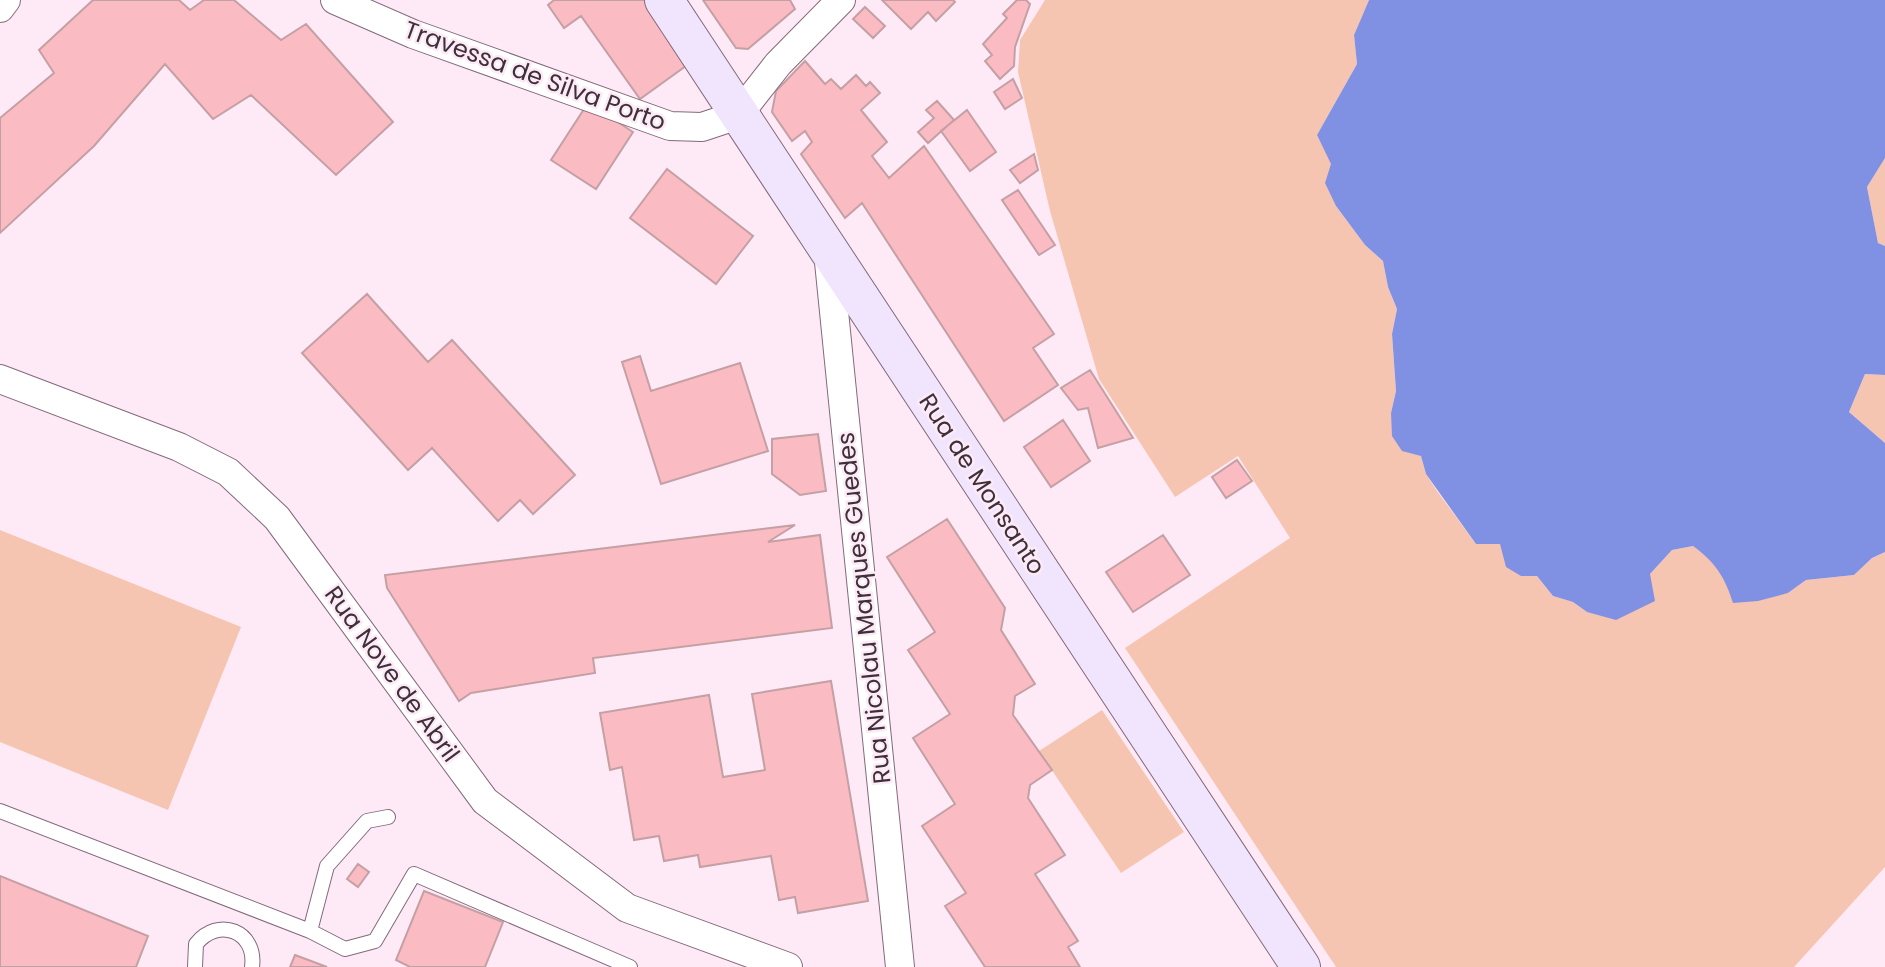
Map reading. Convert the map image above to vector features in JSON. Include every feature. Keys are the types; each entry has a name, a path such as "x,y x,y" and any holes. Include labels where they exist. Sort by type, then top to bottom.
{"street":[{"path":"0,8 6,0"},
{"name":"Travessa de Silva Porto","path":"335,0 413,34 670,126 702,127 738,115"},
{"name":"Rua de Monsanto","path":"664,0 1301,967"},
{"path":"738,115 778,64 841,0"},
{"name":"Rua Nicolau Marques Guedes","path":"828,250 900,967"},
{"name":"Rua Nove de Abril","path":"0,379 179,447 228,472 277,518 485,801 627,908 788,967"}],"lane":[{"path":"0,811 310,931 345,948 375,941 414,874 630,967"},
{"path":"310,931 327,866 367,821 388,817"},
{"path":"230,928 240,904"},
{"path":"195,967 194,953 202,936 210,931 230,928 246,939 251,947 251,967"}],"shaded area":[{"path":"1045,0 1369,0 1354,35 1357,64 1317,135 1332,164 1336,206 1365,245 1383,261 1388,287 1397,309 1392,334 1396,391 1391,413 1421,456 1426,474 1437,491 1476,544 1501,544 1521,576 1537,576 1553,596 1573,602 1587,612 1650,574 1672,550 1693,546 1712,560 1726,581 1788,593 1806,580 1854,575 1872,558 1885,552 1885,867 1794,967 1336,967 1125,648 1290,538 1238,456 1175,497 1099,379 1050,211 1018,72 1020,40"},
{"path":"1885,158 1885,246 1878,243 1867,187"},
{"path":"1865,374 1885,375 1885,443 1849,412"},
{"path":"0,530 241,627 168,810 0,742"},
{"path":"1102,710 1184,832 1121,873 1039,751"}],"water":[{"path":"1369,0 1885,0 1885,158 1867,187 1878,243 1885,246 1885,375 1865,374 1849,412 1885,443 1885,552 1872,558 1854,575 1806,580 1788,593 1758,601 1733,603 1718,571 1701,552 1693,546 1672,550 1650,574 1655,601 1616,620 1587,612 1573,602 1553,596 1537,576 1521,576 1506,567 1500,544 1476,544 1426,474 1421,456 1402,451 1392,436 1391,413 1396,391 1392,334 1397,309 1388,287 1383,261 1365,245 1336,206 1325,183 1331,164 1317,135 1357,64 1354,35"}],"building":[{"path":"93,0 179,0 190,10 204,0 234,0 281,40 306,24 393,122 336,175 251,95 213,119 165,64 94,146 0,233 0,118 54,73 39,50"},
{"path":"554,0 646,0 690,63 640,99 581,16 564,28 548,5"},
{"path":"703,0 790,0 795,9 748,49 736,48"},
{"path":"882,0 955,2 936,21 928,12 911,29"},
{"path":"1017,0 1026,0 1030,4 1015,47 1014,66 1000,79 985,61 992,55 983,44 1007,18 1003,14"},
{"path":"865,7 885,26 873,38 853,19"},
{"path":"805,61 825,84 831,79 841,89 856,75 866,86 870,82 880,93 861,110 887,142 872,156 889,178 924,146 1054,334 1033,348 1058,385 1004,421 862,203 845,218 801,154 812,142 805,131 792,141 772,112 776,91"},
{"path":"1013,79 1022,98 1005,109 994,92"},
{"path":"937,101 954,120 928,143 918,132 934,118 926,110"},
{"path":"588,103 633,132 596,189 551,160"},
{"path":"967,110 996,152 970,171 941,131"},
{"path":"1034,154 1038,170 1020,183 1010,170"},
{"path":"667,169 753,236 716,284 630,218"},
{"path":"1018,190 1055,245 1039,255 1002,200"},
{"path":"367,294 428,362 452,340 575,475 533,514 520,500 498,521 432,448 408,470 302,353"},
{"path":"640,356 651,391 740,363 768,451 661,484 622,362"},
{"path":"1090,370 1133,438 1098,448 1088,408 1078,410 1061,388"},
{"path":"1063,420 1090,461 1051,487 1024,447"},
{"path":"818,434 826,491 800,495 772,474 772,439"},
{"path":"1237,460 1252,481 1226,498 1212,477"},
{"path":"947,519 1005,608 1001,630 1035,684 1015,696 1013,715 1052,770 1030,785 1028,798 1065,855 1035,874 1078,941 1068,947 1080,967 985,967 945,906 966,893 922,826 955,804 913,738 950,714 908,650 935,632 887,557"},
{"path":"795,525 768,542 820,535 832,628 593,658 595,673 471,693 459,701 387,588 385,575"},
{"path":"1163,535 1190,575 1133,612 1106,572"},
{"path":"831,681 868,901 798,913 795,897 779,900 771,856 700,867 698,855 664,861 659,836 634,840 622,767 610,770 600,713 709,695 723,777 765,770 752,694"},
{"path":"358,864 369,872 358,887 347,879"},
{"path":"0,876 148,936 136,967 0,967"},
{"path":"424,891 503,922 485,967 410,967 396,960"},
{"path":"295,955 327,967 290,967"}]}
